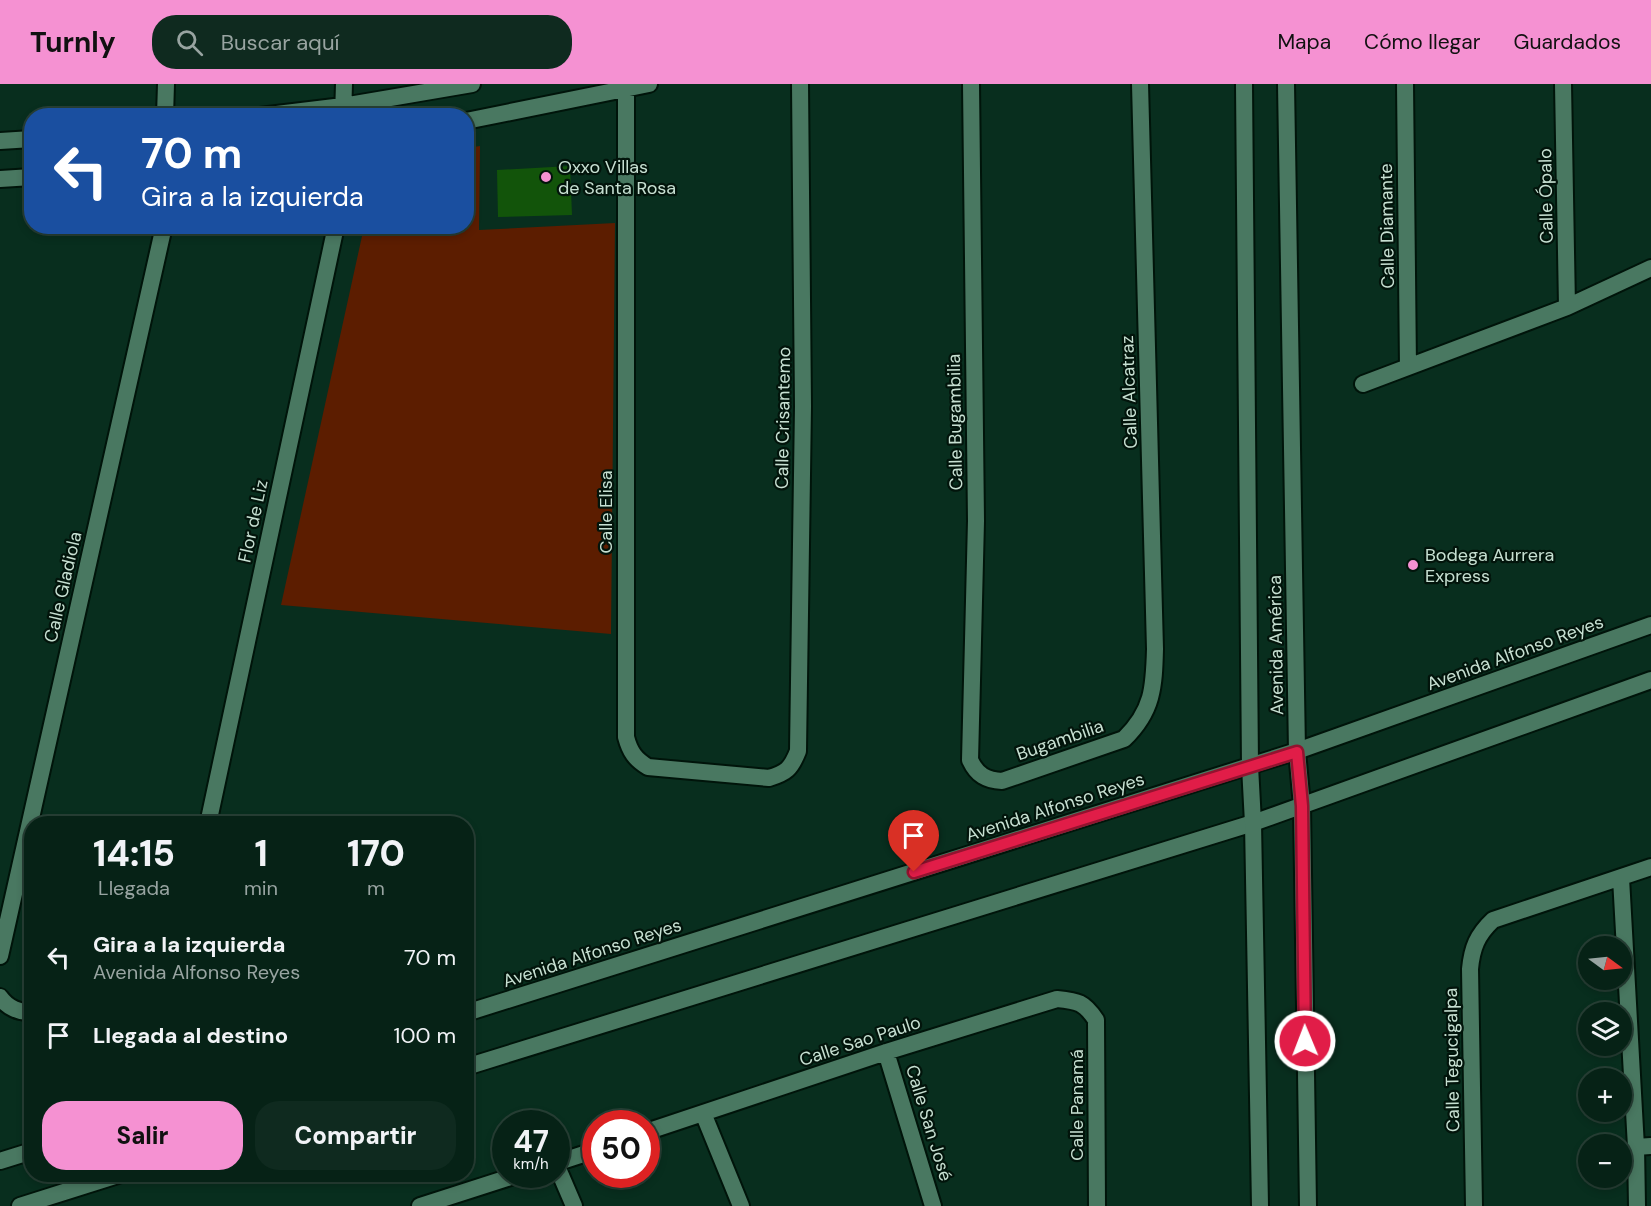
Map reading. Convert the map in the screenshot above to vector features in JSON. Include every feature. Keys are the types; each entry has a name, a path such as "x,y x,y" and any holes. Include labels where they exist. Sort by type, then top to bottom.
{"street":[{"path":"165,108 166,84"},
{"path":"343,108 344,84"},
{"path":"357,108 472,84"},
{"path":"474,119 649,84"},
{"name":"Calle Crisantemo","path":"798,752 803,406 801,84"},
{"name":"Calle Bugambilia","path":"970,760 976,521 971,84"},
{"name":"Calle Alcatraz","path":"1140,84 1155,649 1151,699"},
{"name":"Avenida América","path":"1244,84 1250,766 1260,1206"},
{"name":"Avenida América","path":"1286,84 1297,752 1302,806 1308,1206"},
{"name":"Calle Diamante","path":"1405,84 1408,367"},
{"name":"Calle Ópalo","path":"1563,84 1567,307"},
{"name":"Calle Elisa","path":"626,87 626,737 629,751 637,760 657,769 769,778 784,773 794,763 798,752"},
{"path":"0,141 24,140"},
{"path":"0,179 24,178"},
{"name":"Calle Gladiola","path":"31,816 162,234"},
{"name":"Flor de Liz","path":"210,816 334,234"},
{"path":"1364,384 1567,307 1651,268"},
{"name":"Avenida Alfonso Reyes","path":"474,1010 1297,752 1651,625"},
{"path":"474,1065 1253,823 1651,680"},
{"name":"Bugambilia","path":"970,760 982,777 1002,781 1124,739 1135,728 1151,699"},
{"name":"Calle Gladiola","path":"0,956 24,849"},
{"path":"1637,1206 1643,1147 1621,878 1651,867"},
{"name":"Calle Tegucigalpa","path":"1474,1206 1470,969 1472,950 1480,932 1493,920 1621,878"},
{"path":"0,997 4,1003 23,1010"},
{"name":"Calle Sao Paulo","path":"660,1127 886,1052 1057,999 1075,1001 1087,1007"},
{"name":"Calle Panamá","path":"1087,1007 1096,1020 1097,1206"},
{"name":"Calle San José","path":"886,1052 933,1206"},
{"path":"703,1113 741,1206"},
{"path":"0,1161 24,1154"},
{"path":"20,1206 96,1182"},
{"path":"420,1206 492,1183"},
{"path":"566,1188 574,1206"}],"shaded area":[{"path":"480,146 479,230 615,223 611,634 281,605 362,234 474,234 474,147"}],"building":[{"path":"570,166 572,215 498,217 497,170"}],"place":[{"name":"Oxxo Villas de Santa Rosa","path":"546,177"},
{"name":"Bodega Aurrera Express","path":"1413,565"}],"route":[{"path":"914,872 1297,752 1302,806 1305,1041"}]}
